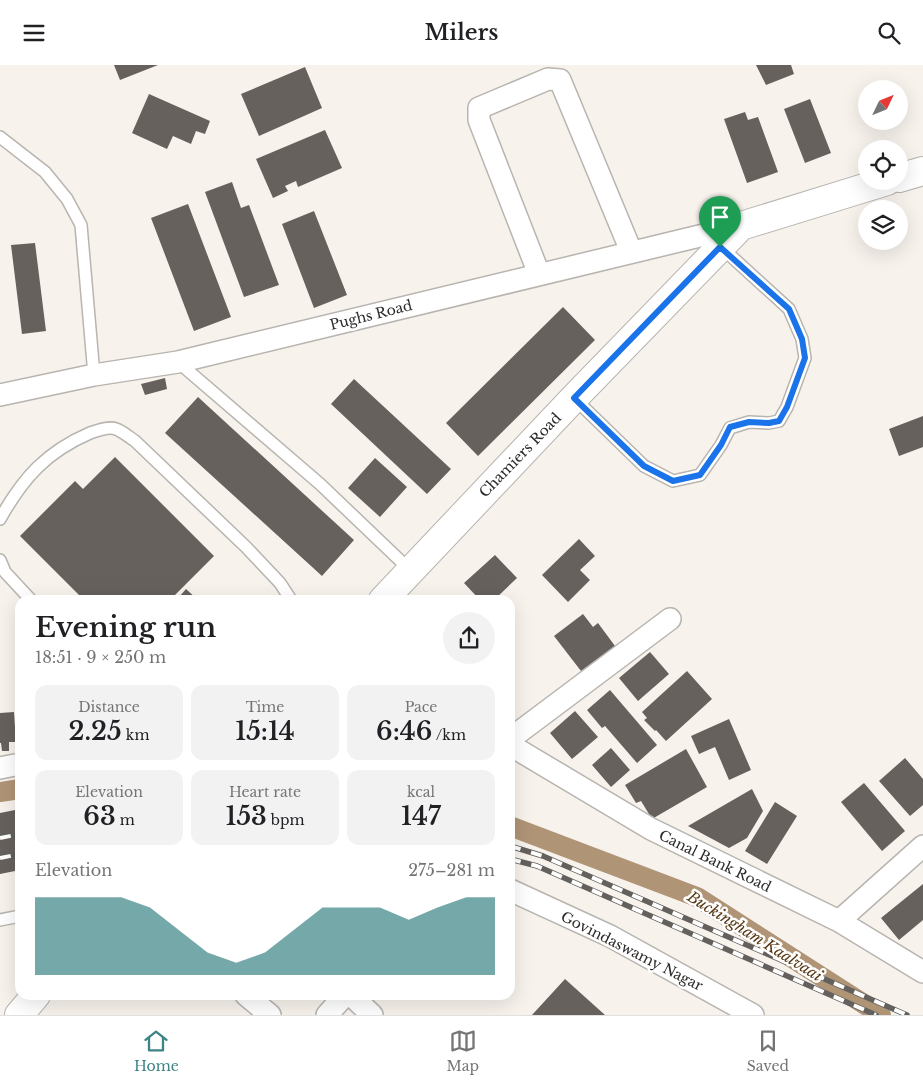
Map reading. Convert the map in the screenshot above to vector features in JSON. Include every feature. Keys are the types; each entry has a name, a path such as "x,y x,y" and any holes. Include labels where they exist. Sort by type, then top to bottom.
{"street":[{"path":"539,274 479,120 479,108 548,79 560,80 630,251"},
{"path":"908,175 923,171"},
{"path":"741,226 858,190"},
{"name":"Pughs Road","path":"0,395 94,375 178,362 630,251 741,226"},
{"name":"Chamiers Road","path":"388,595 574,398 741,226"},
{"path":"515,735 670,619"},
{"name":"Canal Bank Road","path":"515,748 651,829 839,921 923,972"},
{"path":"0,767 15,765"},
{"path":"839,921 923,846"},
{"name":"Govindaswamy Nagar","path":"515,892 610,936 753,1015"},
{"path":"19,1015 32,1000"},
{"path":"252,1000 270,1015"},
{"path":"327,1015 340,1000"},
{"path":"356,1000 372,1015"}],"lane":[{"path":"0,137 45,172 67,199 81,225 94,375"},
{"path":"574,398 644,466 673,481 700,475 721,445 730,427 749,422 769,423 779,421 787,407 805,358 802,339 789,309 720,247"},
{"path":"178,362 320,484 410,570"},
{"path":"0,519 14,494 37,467 69,442 97,430 115,428 135,441 246,547 280,583 288,595"},
{"path":"0,560 5,572 26,595"},
{"path":"0,920 15,917"}],"building":[{"path":"114,65 158,65 120,80"},
{"path":"756,65 791,65 794,74 766,85"},
{"path":"305,67 322,108 259,136 241,94"},
{"path":"149,94 210,121 205,134 196,131 191,144 173,136 167,149 132,133"},
{"path":"810,99 831,153 805,163 784,109"},
{"path":"745,112 748,120 758,117 778,172 747,183 724,119"},
{"path":"325,130 342,168 298,187 296,181 285,186 288,191 273,198 256,159"},
{"path":"232,182 241,208 249,205 279,285 244,297 205,192"},
{"path":"188,204 231,317 194,331 151,218"},
{"path":"314,211 347,295 314,308 282,224"},
{"path":"35,243 46,331 22,334 11,245"},
{"path":"563,307 595,340 478,456 446,423"},
{"path":"165,378 167,389 145,395 141,384"},
{"path":"354,379 451,469 427,494 331,404"},
{"path":"198,397 354,540 322,576 165,433"},
{"path":"923,416 923,447 899,456 889,429"},
{"path":"115,457 214,556 175,595 79,595 20,536 75,481 83,489"},
{"path":"375,458 407,487 380,517 348,488"},
{"path":"579,539 595,556 580,570 590,580 568,602 542,575"},
{"path":"495,555 517,578 499,595 475,595 464,583"},
{"path":"186,589 193,595 181,595"},
{"path":"583,614 593,627 598,623 615,646 581,671 554,636"},
{"path":"650,652 669,674 638,701 619,678"},
{"path":"687,671 712,699 666,741 644,720 647,718 642,712"},
{"path":"610,690 657,745 637,763 605,726 602,728 587,710"},
{"path":"575,711 598,737 572,759 550,733"},
{"path":"14,712 15,742 9,742 9,751 2,751 0,743 0,713"},
{"path":"729,719 751,770 729,780 715,747 699,754 691,736"},
{"path":"611,748 630,770 611,787 592,765"},
{"path":"686,749 707,787 652,819 641,801 636,803 625,785"},
{"path":"905,758 923,779 923,805 910,816 879,781"},
{"path":"864,783 905,831 882,851 841,802"},
{"path":"752,789 763,811 747,838 729,848 688,826"},
{"path":"775,802 797,816 767,864 745,851"},
{"path":"15,810 15,871 0,874 0,813"},
{"path":"923,884 923,920 899,940 881,918"},
{"path":"565,979 605,1015 532,1015"}],"waterway":[{"name":"Buckingham Kaalvaai","path":"0,792 15,790"},
{"name":"Buckingham Kaalvaai","path":"515,828 697,897 881,1015"}],"railway":[{"path":"0,838 15,835"},
{"path":"515,848 543,856 907,1015"},
{"path":"0,858 15,855"},
{"path":"515,860 537,866 876,1015"}],"route":[{"path":"720,247 789,309 802,339 805,358 787,407 779,421 769,423 749,422 730,427 721,445 700,475 673,481 644,466 574,398 720,247"}]}
